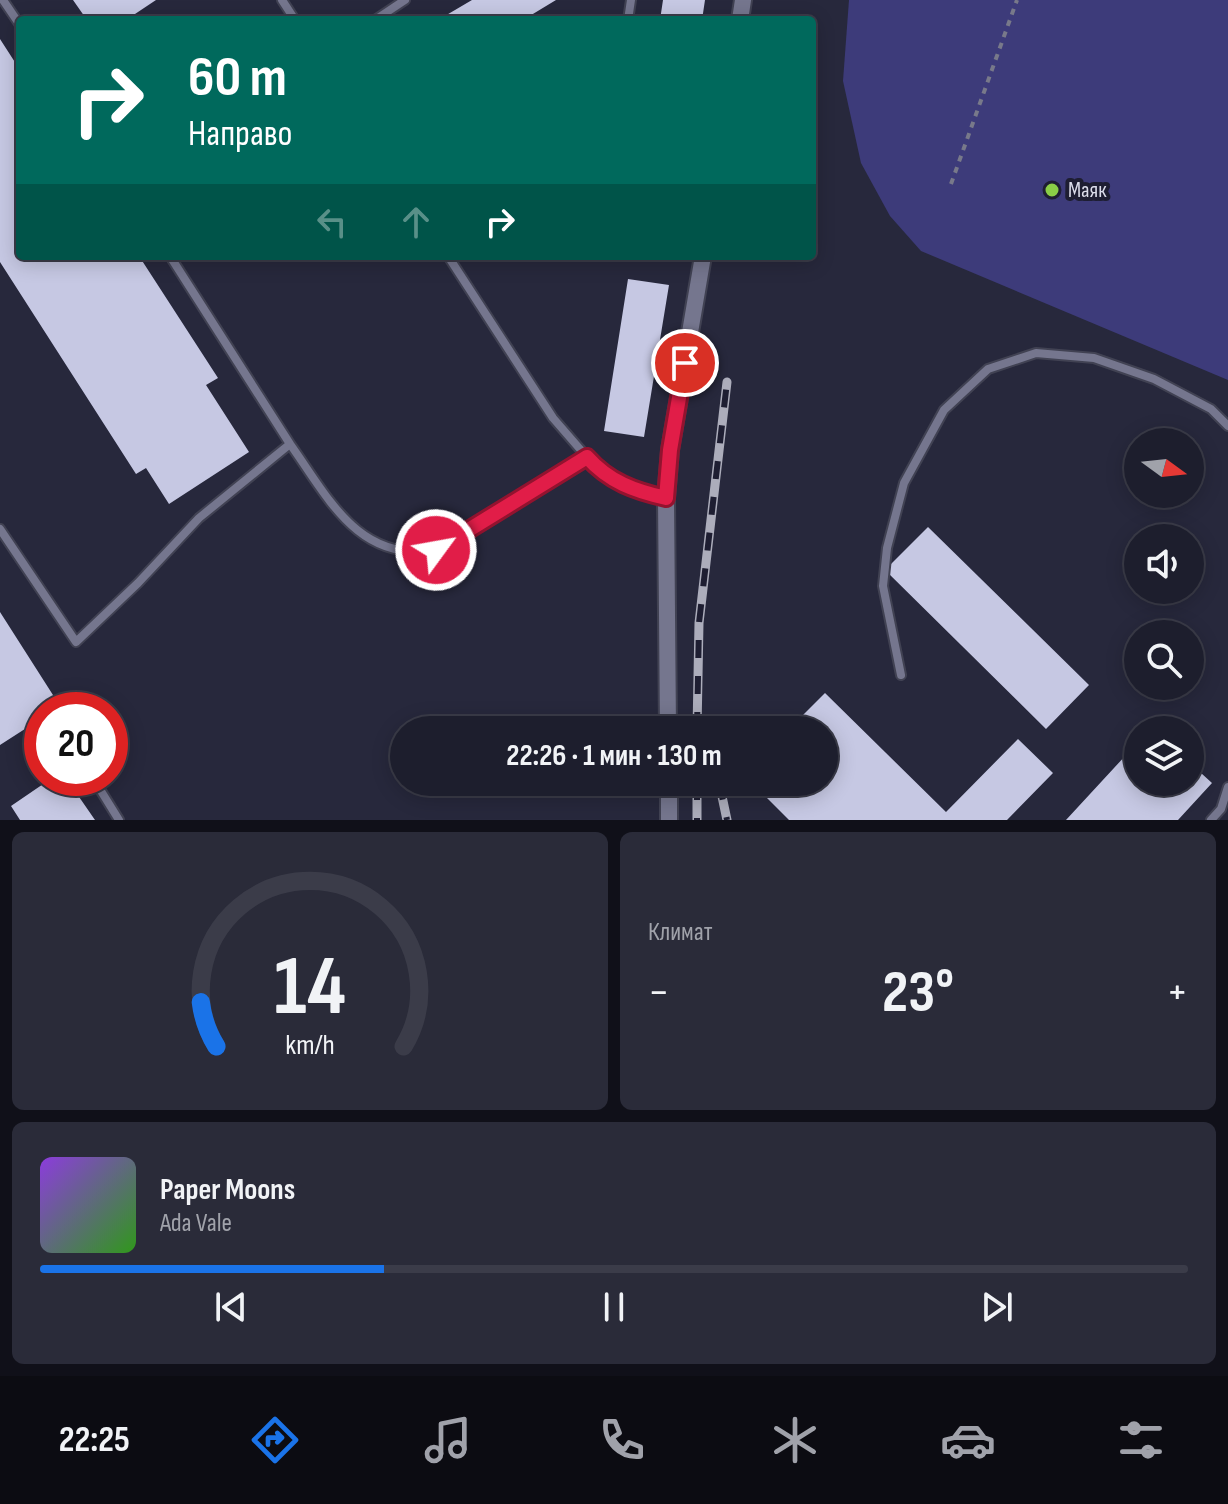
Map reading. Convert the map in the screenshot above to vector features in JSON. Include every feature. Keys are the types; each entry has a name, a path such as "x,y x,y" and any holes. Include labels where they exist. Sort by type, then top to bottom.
{"street":[{"path":"668,716 666,498 670,450 702,260"},
{"path":"669,796 669,820"}],"lane":[{"path":"3,0 16,19"},
{"path":"381,16 405,0"},
{"path":"173,260 290,444 346,523 377,544 420,553 436,550 587,457"},
{"path":"451,260 553,418 599,471 633,491 666,498"},
{"path":"901,675 883,586 887,548 904,483 944,410 988,369 1036,353 1094,358 1154,379 1211,409 1228,426"},
{"path":"0,529 76,642 138,583 199,518 290,444"},
{"path":"1211,820 1221,809 1228,787"},
{"path":"104,796 119,820"}],"path":[{"path":"951,184 1017,0"}],"shaded area":[{"name":"Маяк","path":"849,0 1228,0 1228,380 921,251 890,216 861,163 843,81"}],"building":[{"path":"73,0 156,0 132,16 84,16"},
{"path":"472,0 556,0 530,16 445,16"},
{"path":"663,0 705,0 703,16 661,16"},
{"path":"0,39 16,64 16,260 142,260 218,378 206,385 249,452 169,504 146,468 136,474 0,262"},
{"path":"628,279 669,285 644,437 604,431"},
{"path":"928,527 1089,685 1046,729 885,570"},
{"path":"0,612 51,692 24,692 24,730 0,745"},
{"path":"825,693 946,812 1018,739 1053,773 1007,820 789,820 765,796 838,796 838,716 802,716"},
{"path":"1124,757 1124,796 1200,796 1178,820 1066,820"},
{"path":"1204,776 1212,783 1204,792"},
{"path":"26,796 78,796 95,820 20,820 11,806"}],"railway":[{"path":"697,716 699,623 727,382"},
{"path":"697,796 697,820"},
{"path":"722,796 727,820"}],"place":[{"name":"Маяк","path":"1052,190"}],"route":[{"path":"436,550 587,457 599,471 633,491 666,498 670,450 685,363"}]}
